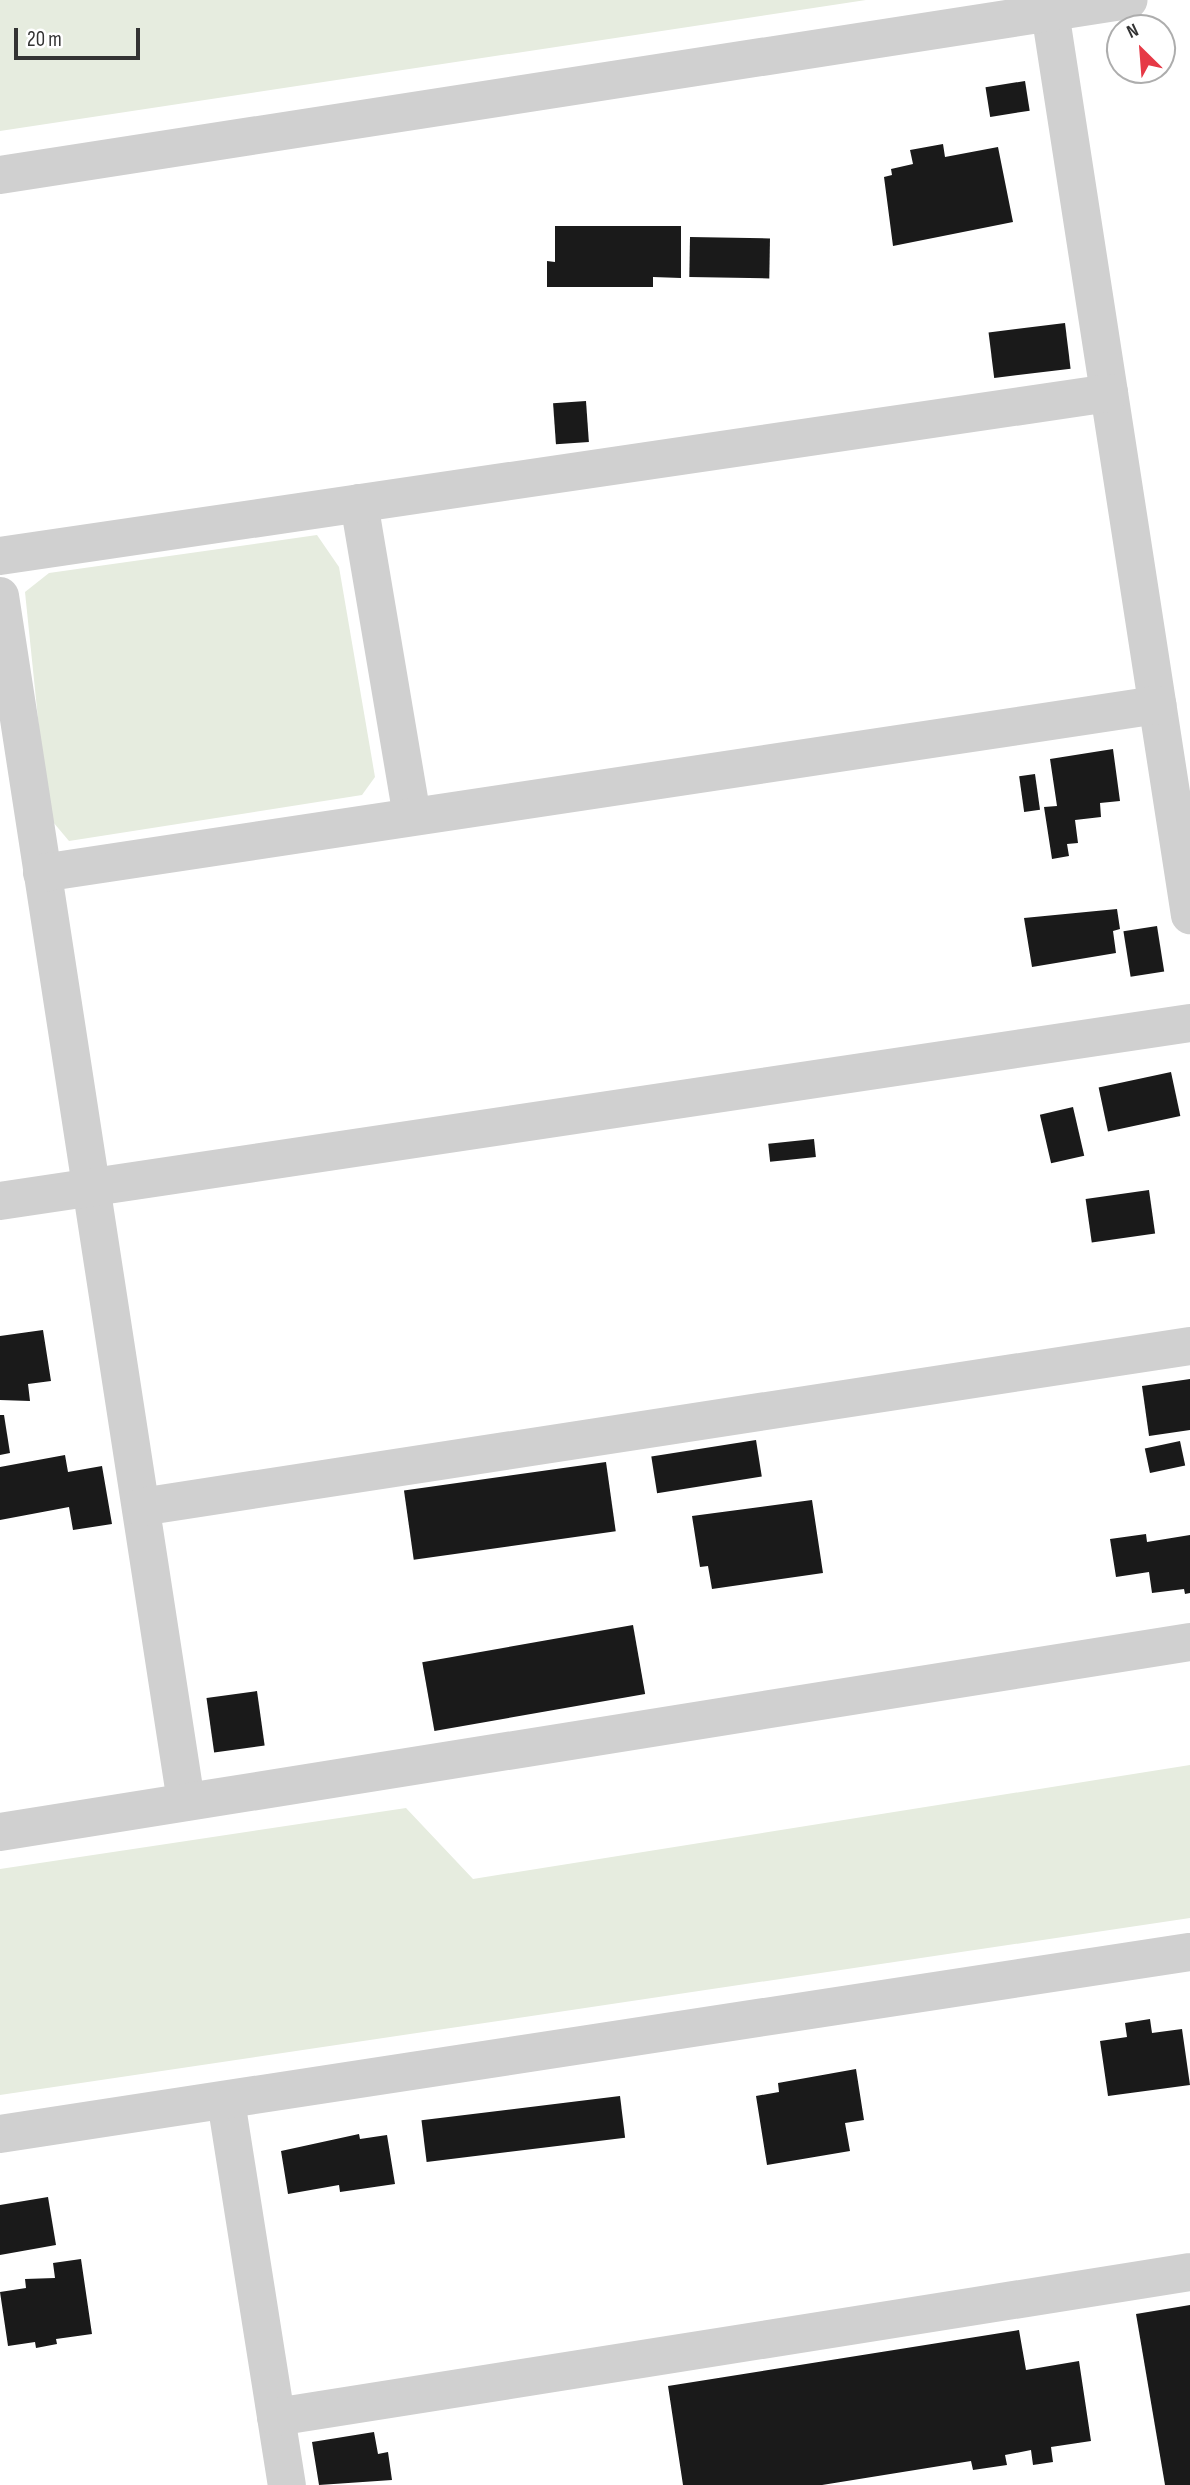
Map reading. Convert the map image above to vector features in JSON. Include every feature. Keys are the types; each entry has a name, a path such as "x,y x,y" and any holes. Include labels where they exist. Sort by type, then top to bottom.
{"street":[{"path":"0,175 1129,0"},
{"path":"1050,12 1190,915"},
{"path":"0,556 1109,393"},
{"path":"359,503 412,817"},
{"path":"0,596 89,1188 186,1802"},
{"path":"42,873 1157,705"},
{"path":"0,1201 1190,1023"},
{"path":"141,1507 1190,1346"},
{"path":"0,1832 1190,1642"},
{"path":"0,2134 1190,1952"},
{"path":"226,2101 287,2485"},
{"path":"276,2417 1190,2272"}],"shaded area":[{"path":"0,0 866,0 0,131"},
{"path":"317,535 339,567 375,777 362,795 69,841 48,816 25,592 49,573"},
{"path":"1190,1765 1190,1918 0,2095 0,1869 406,1808 473,1879"}],"building":[{"path":"1025,81 1030,111 990,117 985,87"},
{"path":"943,144 945,157 998,147 1013,222 893,246 884,177 892,175 891,169 913,164 910,150"},
{"path":"555,226 681,226 681,278 653,277 653,287 547,287 547,261 555,262"},
{"path":"690,237 770,238 769,278 689,277"},
{"path":"1065,323 1071,369 994,378 989,332"},
{"path":"586,401 589,442 556,444 553,403"},
{"path":"1113,749 1120,801 1100,803 1101,817 1075,820 1078,843 1067,844 1069,856 1052,859 1044,807 1057,806 1050,759"},
{"path":"1035,774 1040,810 1024,812 1019,776"},
{"path":"1117,909 1120,929 1113,931 1116,953 1032,967 1024,918"},
{"path":"1157,926 1164,971 1131,977 1123,931"},
{"path":"1171,1072 1180,1116 1108,1131 1099,1087"},
{"path":"1073,1107 1084,1156 1051,1163 1040,1115"},
{"path":"814,1139 816,1157 770,1162 768,1144"},
{"path":"1149,1190 1155,1234 1092,1242 1086,1199"},
{"path":"43,1330 51,1381 28,1384 30,1401 0,1400 0,1336"},
{"path":"1190,1379 1190,1430 1149,1436 1142,1386"},
{"path":"0,1415 4,1415 10,1453 0,1455"},
{"path":"756,1440 762,1477 657,1493 651,1457"},
{"path":"1180,1441 1185,1465 1150,1473 1145,1448"},
{"path":"65,1455 68,1472 102,1466 112,1524 73,1530 69,1507 0,1520 0,1467"},
{"path":"606,1462 616,1531 414,1560 404,1490"},
{"path":"812,1500 823,1573 712,1589 708,1566 700,1567 692,1516"},
{"path":"1146,1534 1147,1542 1190,1535 1190,1593 1185,1594 1184,1589 1152,1593 1149,1572 1116,1577 1110,1539"},
{"path":"633,1625 645,1694 434,1731 422,1662"},
{"path":"257,1691 265,1745 214,1753 206,1698"},
{"path":"1150,2019 1152,2033 1182,2029 1190,2085 1108,2096 1100,2041 1127,2037 1125,2023"},
{"path":"856,2069 864,2120 845,2123 850,2151 767,2165 756,2096 779,2092 778,2083"},
{"path":"620,2096 625,2138 427,2162 421,2120"},
{"path":"359,2134 360,2139 387,2135 395,2184 340,2192 339,2185 288,2194 281,2151"},
{"path":"48,2197 56,2245 0,2255 0,2205"},
{"path":"81,2259 92,2334 56,2339 57,2344 36,2348 35,2342 8,2346 0,2292 26,2288 25,2279 55,2278 53,2263"},
{"path":"1190,2305 1190,2485 1165,2485 1136,2314"},
{"path":"1019,2330 1026,2370 1079,2361 1091,2441 1051,2447 1053,2462 1033,2465 1031,2450 1005,2455 1007,2465 973,2470 971,2461 822,2485 683,2485 668,2386"},
{"path":"374,2432 378,2454 388,2452 392,2480 319,2485 312,2442"}]}
